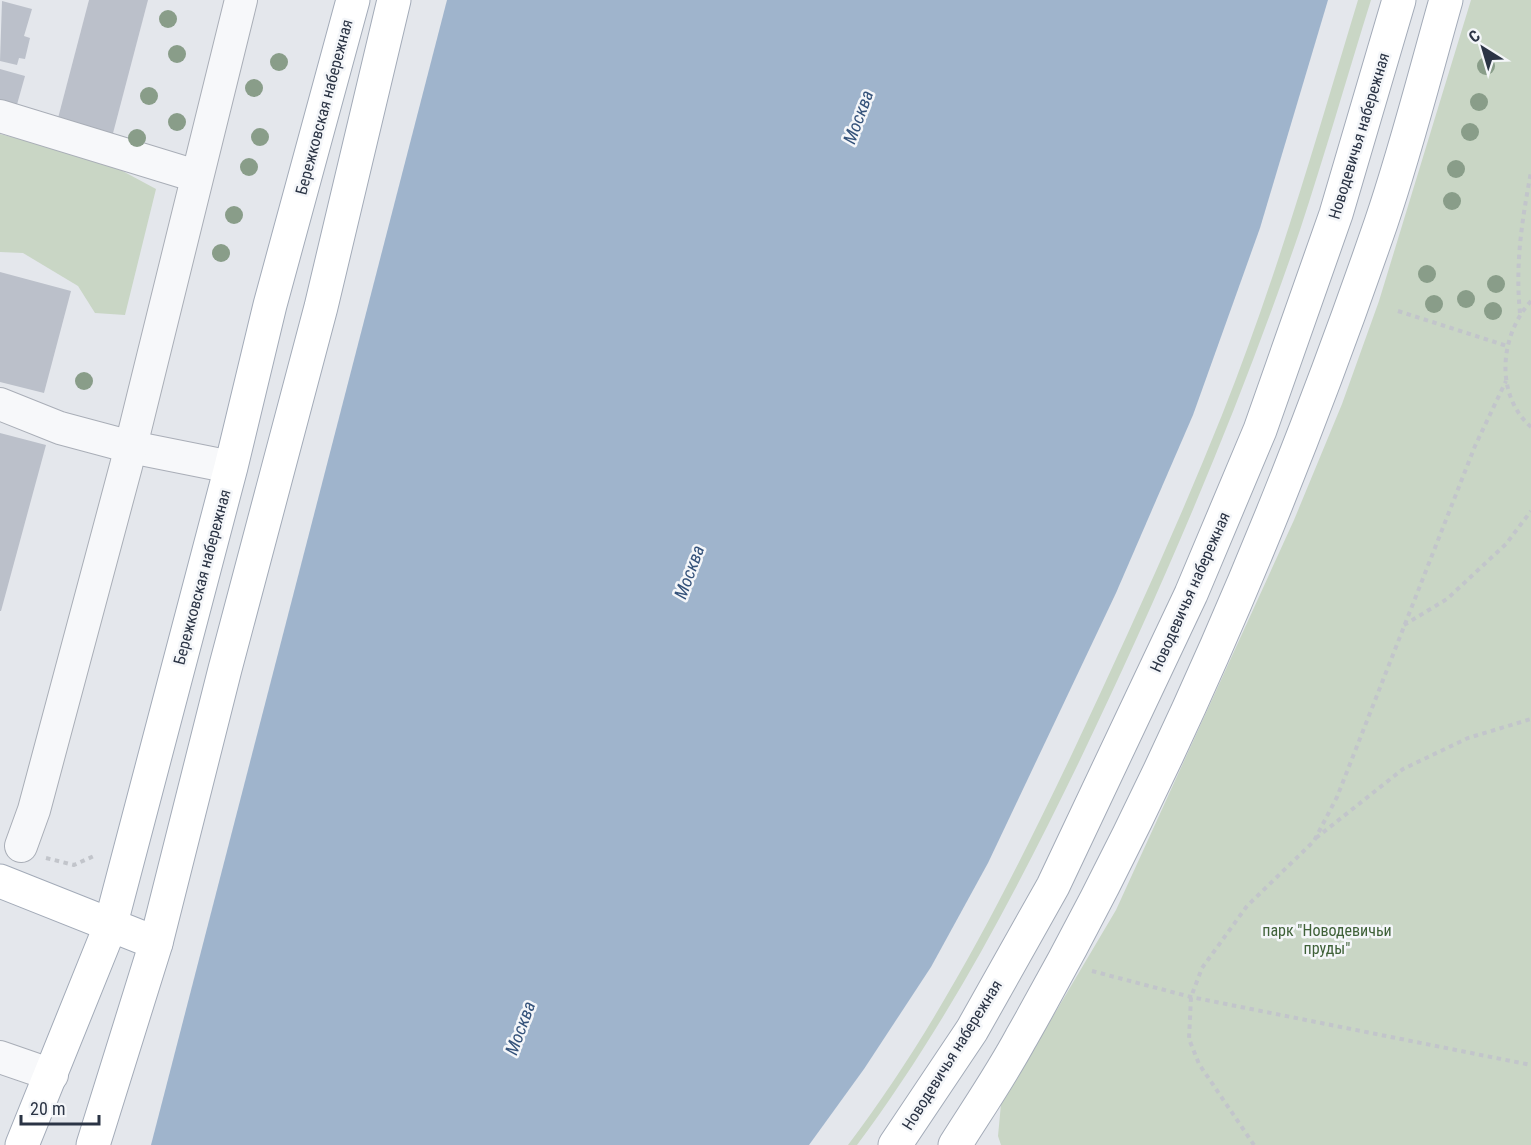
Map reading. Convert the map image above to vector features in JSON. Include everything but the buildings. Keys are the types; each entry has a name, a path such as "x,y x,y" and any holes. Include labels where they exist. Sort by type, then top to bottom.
{"main road":[{"name":"Бережковская набережная","path":"22,1145 110,927 231,467 270,305 353,0"},
{"path":"93,1145 156,943 225,669 321,307 394,0"},
{"name":"Новодевичья набережная","path":"895,1145 972,1030 1053,886 1191,594 1260,430 1336,214 1399,0"},
{"path":"955,1145 1021,1039 1090,909 1223,633 1309,423 1382,220 1446,0"},
{"path":"0,881 110,927 156,943"}],"lane":[{"path":"21,846 34,810 131,447 241,0"},
{"path":"0,116 196,176"},
{"path":"0,404 60,428 131,447 231,467"},
{"path":"0,1057 52,1075"}],"path":[{"path":"1520,313 1516,278 1531,172"},
{"path":"1531,301 1520,313 1507,346 1506,381 1514,403 1531,427"},
{"path":"1398,311 1507,346"},
{"path":"1314,841 1337,796 1386,679 1404,625 1475,446 1506,381"},
{"path":"1404,625 1448,599 1506,544 1531,511"},
{"path":"1254,1145 1199,1064 1189,1039 1191,997 1202,968 1247,906 1314,841 1403,768 1468,738 1531,719"},
{"path":"1092,971 1191,997 1531,1065"}],"green space":[{"path":"1358,0 1371,0 1300,230 1225,432 1140,631 1055,812 977,959 920,1054 889,1100 857,1145 848,1145 912,1053 996,907 1071,756 1149,586 1242,364 1294,209"},
{"name":"парк \"Новодевичьи пруды\"","path":"1471,0 1531,0 1531,1145 1001,1145 998,1136 1001,1104 1116,910 1294,520 1342,404 1379,301"},
{"path":"0,134 104,161 156,189 125,315 95,313 78,286 23,253 0,252"}],"water":[{"name":"Москва","path":"447,0 1328,0 1260,228 1193,415 1116,593 988,863 931,967 864,1069 809,1145 151,1145"}]}
